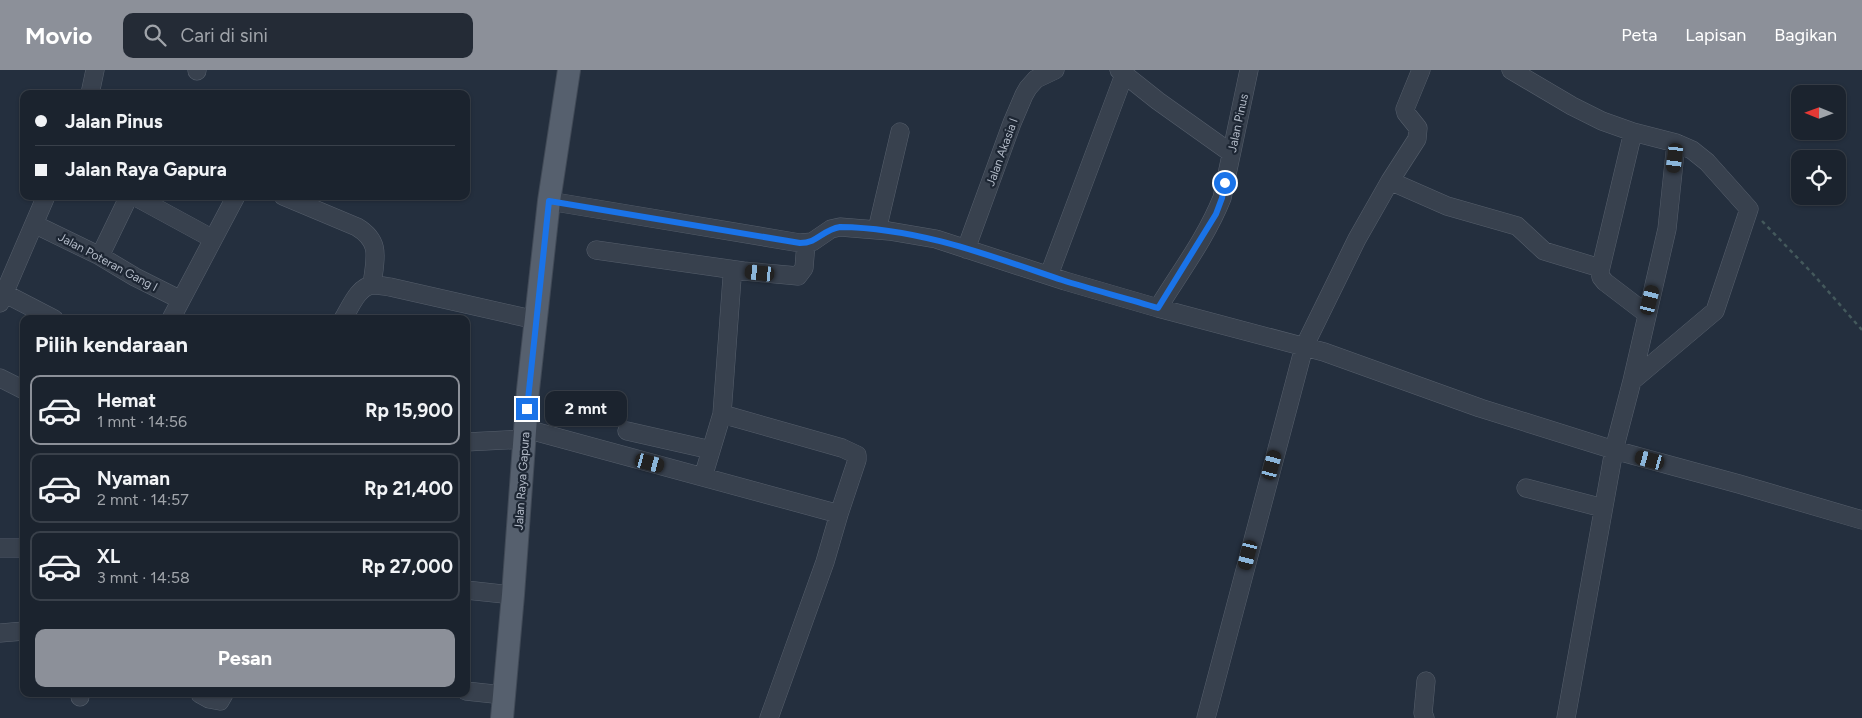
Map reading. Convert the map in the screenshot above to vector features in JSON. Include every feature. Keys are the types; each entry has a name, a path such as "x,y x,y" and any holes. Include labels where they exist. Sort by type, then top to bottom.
{"main road":[{"name":"Jalan Raya Gapura","path":"505,712 528,390 549,201 569,70"}],"street":[{"path":"92,90 95,70"},
{"name":"Jalan Akasia I","path":"966,249 1024,95 1036,79 1055,70"},
{"name":"Jalan Pinus","path":"1158,308 1216,214 1222,198 1249,70"},
{"path":"1206,718 1304,347 1357,239 1418,135 1418,128 1405,109 1421,70"},
{"path":"1511,70 1572,106 1602,121 1633,132 1676,143 1699,154 1749,209 1715,311 1632,381"},
{"path":"1049,275 1122,73 1231,153"},
{"path":"877,230 900,132"},
{"path":"1633,132 1600,268 1600,275 1605,282 1647,314"},
{"path":"1566,718 1614,450 1667,229 1676,143"},
{"path":"1390,181 1448,206 1517,226 1544,251 1600,268"},
{"path":"44,200 1,296 45,315"},
{"path":"100,256 127,200"},
{"path":"141,200 213,239"},
{"path":"173,315 234,200"},
{"path":"292,200 367,233 374,242 376,254 372,285"},
{"path":"549,201 806,243 812,242 831,229 840,227 911,234 936,239 1158,308 1345,359 1480,408 1614,450 1862,520"},
{"name":"Jalan Poteran Gang I","path":"34,224 100,256 135,277 181,300"},
{"path":"596,250 743,271 798,276 804,268 806,243"},
{"path":"703,477 722,414 732,278 735,273 743,271"},
{"path":"345,315 359,292 365,287 372,285 390,287 536,320"},
{"path":"0,378 20,388"},
{"path":"722,414 842,448 857,455 825,562 768,718"},
{"path":"627,431 711,450"},
{"path":"470,441 526,434 703,477 839,514"},
{"path":"1526,488 1603,508"},
{"path":"0,548 20,548"},
{"path":"470,590 514,595"},
{"path":"0,633 20,632"},
{"path":"1425,718 1423,713 1426,681"},
{"path":"470,693 505,712"},
{"path":"206,697 215,702 220,701 222,697"}],"path":[{"path":"1749,209 1788,246 1862,330"}],"route":[{"path":"527,409 549,201 800,243 812,242 831,229 840,227 911,234 936,239 1065,281 1158,308 1216,214 1225,183"}]}
